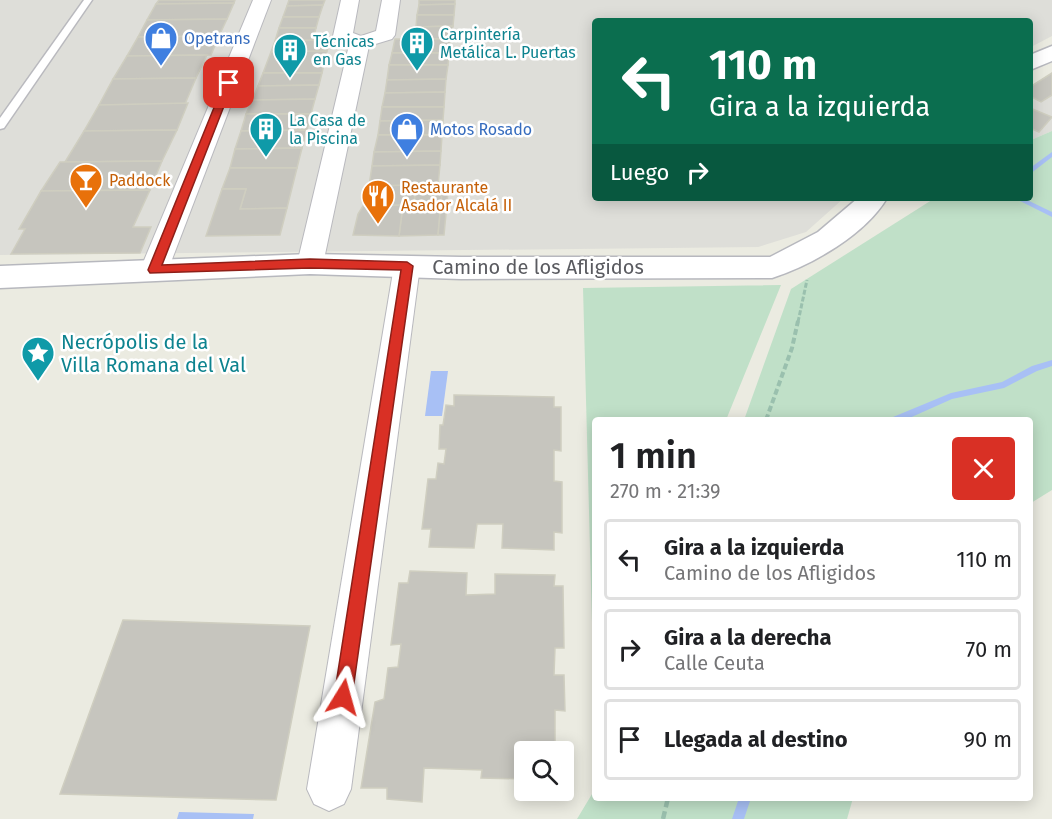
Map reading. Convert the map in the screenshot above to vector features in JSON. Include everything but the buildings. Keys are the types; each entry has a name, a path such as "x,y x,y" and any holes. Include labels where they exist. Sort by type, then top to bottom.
{"street":[{"path":"154,270 262,0"},
{"path":"350,0 344,36 360,42 385,35 391,0"},
{"path":"310,264 360,42"},
{"path":"1033,62 1052,52"},
{"name":"Camino de los Afligidos","path":"0,277 310,264 772,267 804,255 834,236 871,201"},
{"path":"329,789 407,266"}],"lane":[{"path":"0,126 88,0"}],"path":[{"path":"767,417 792,348 808,275 804,255"},
{"path":"663,819 667,801"}],"shaded area":[{"path":"0,0 1052,0 1052,36 1033,46 1033,18 592,18 592,201 841,201 806,232 758,247 0,255"},
{"path":"1052,73 1052,131 1033,139 1033,85"}],"green space":[{"path":"1052,131 1052,490 1033,502 1033,417 745,417 791,289 930,201 1033,201 1033,139"},
{"path":"781,285 727,417 592,417 592,623 583,288"},
{"path":"592,794 592,801 852,801 847,819 577,819"}],"water":[{"path":"431,371 448,371 442,416 425,416"},
{"path":"179,812 254,814 253,819 177,819"}],"waterway":[{"path":"1033,170 1052,154"},
{"path":"1023,201 1052,215"},
{"path":"903,417 951,396 1004,385 1035,368 1052,363"},
{"path":"738,819 744,801"}],"place":[{"name":"Opetrans","path":"161,67"},
{"name":"Carpintería Metálica L. Puertas","path":"417,72"},
{"name":"Técnicas en Gas","path":"290,79"},
{"name":"La Casa de la Piscina","path":"266,158"},
{"name":"Motos Rosado","path":"407,158"},
{"name":"Paddock","path":"86,209"},
{"name":"Restaurante Asador Alcalá II","path":"378,225"},
{"name":"Necrópolis de la Villa Romana del Val","path":"38,382"}],"route":[{"path":"229,83 154,270 310,264 407,266 343,697"}]}
